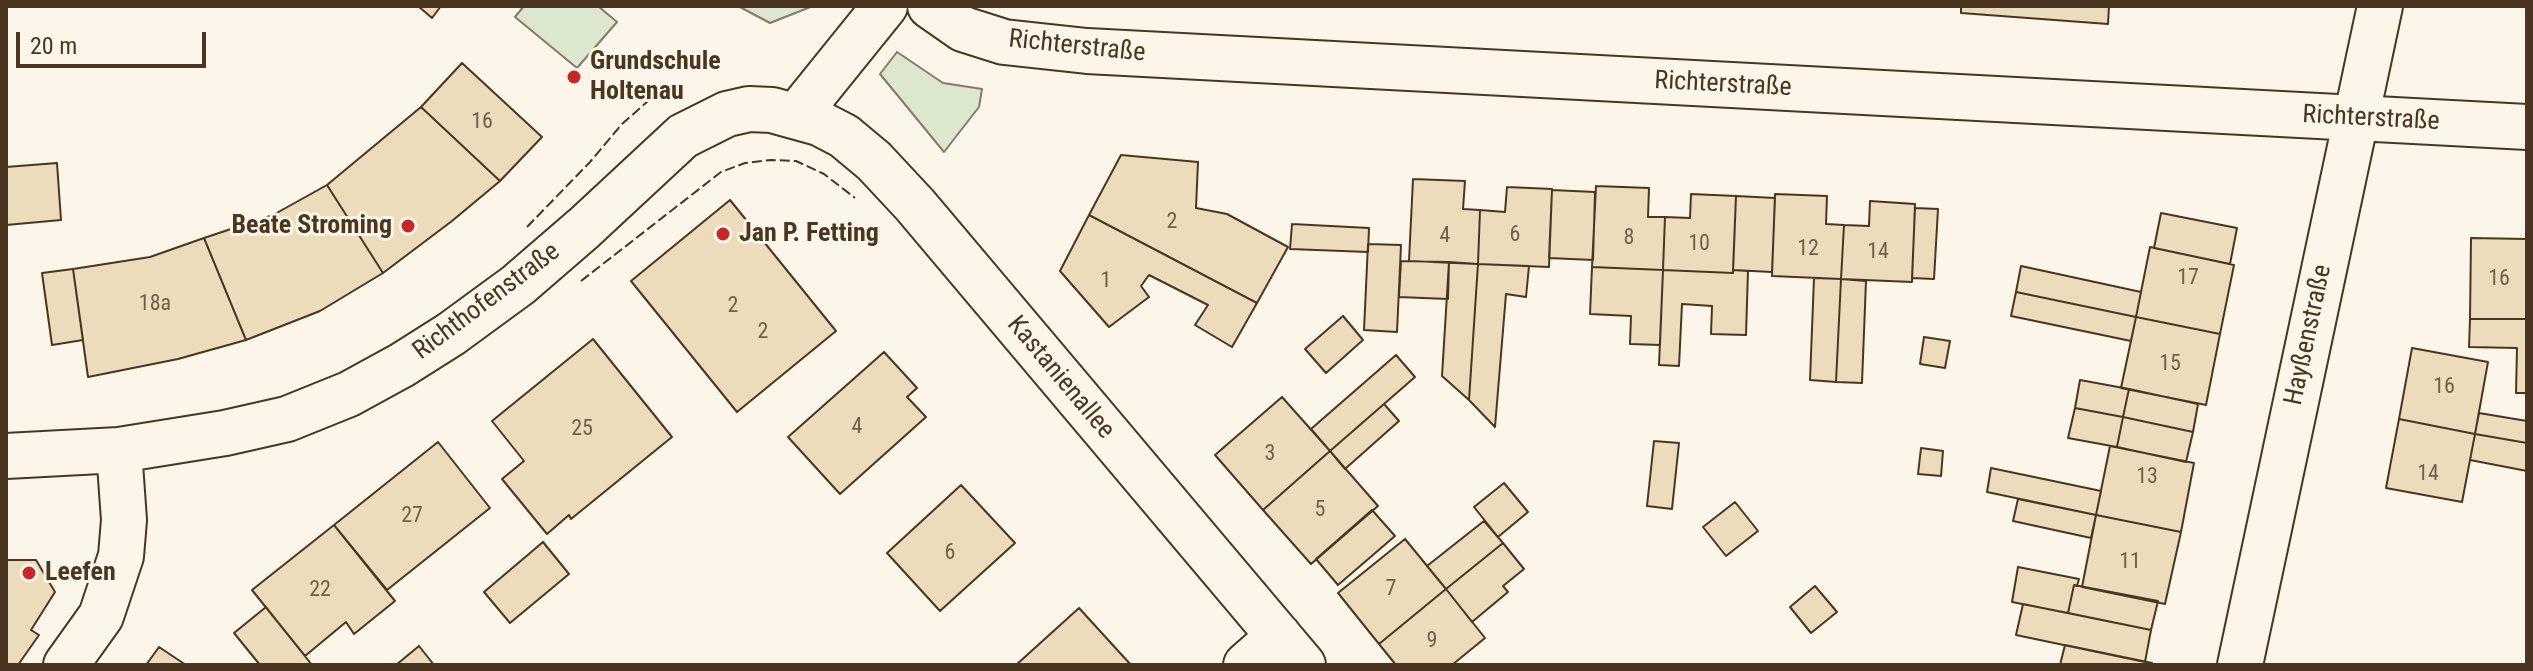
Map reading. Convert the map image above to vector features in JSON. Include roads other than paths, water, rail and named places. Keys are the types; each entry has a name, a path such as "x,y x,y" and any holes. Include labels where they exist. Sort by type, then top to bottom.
{"street":[{"path":"797,115 885,6"},
{"name":"Richterstraße","path":"930,6 963,29 1004,42 1087,51 2527,127"},
{"name":"Hayßenstraße","path":"2240,665 2380,6"},
{"name":"Richthofenstraße","path":"6,456 119,450 225,433 287,419 349,394 451,334 518,285 683,136 706,123 749,109 797,115"},
{"name":"Kastanienallee","path":"797,115 844,136 874,161 915,205 1291,650"},
{"path":"66,665 101,616 121,556 124,520 119,450"},
{"path":"1246,665 1291,650"}],"place":[{"name":"Grundschule Holtenau","path":"574,77"},
{"name":"Beate Stroming","path":"408,226"},
{"name":"Jan P. Fetting","path":"723,234"},
{"name":"Leefen","path":"29,573"}]}
